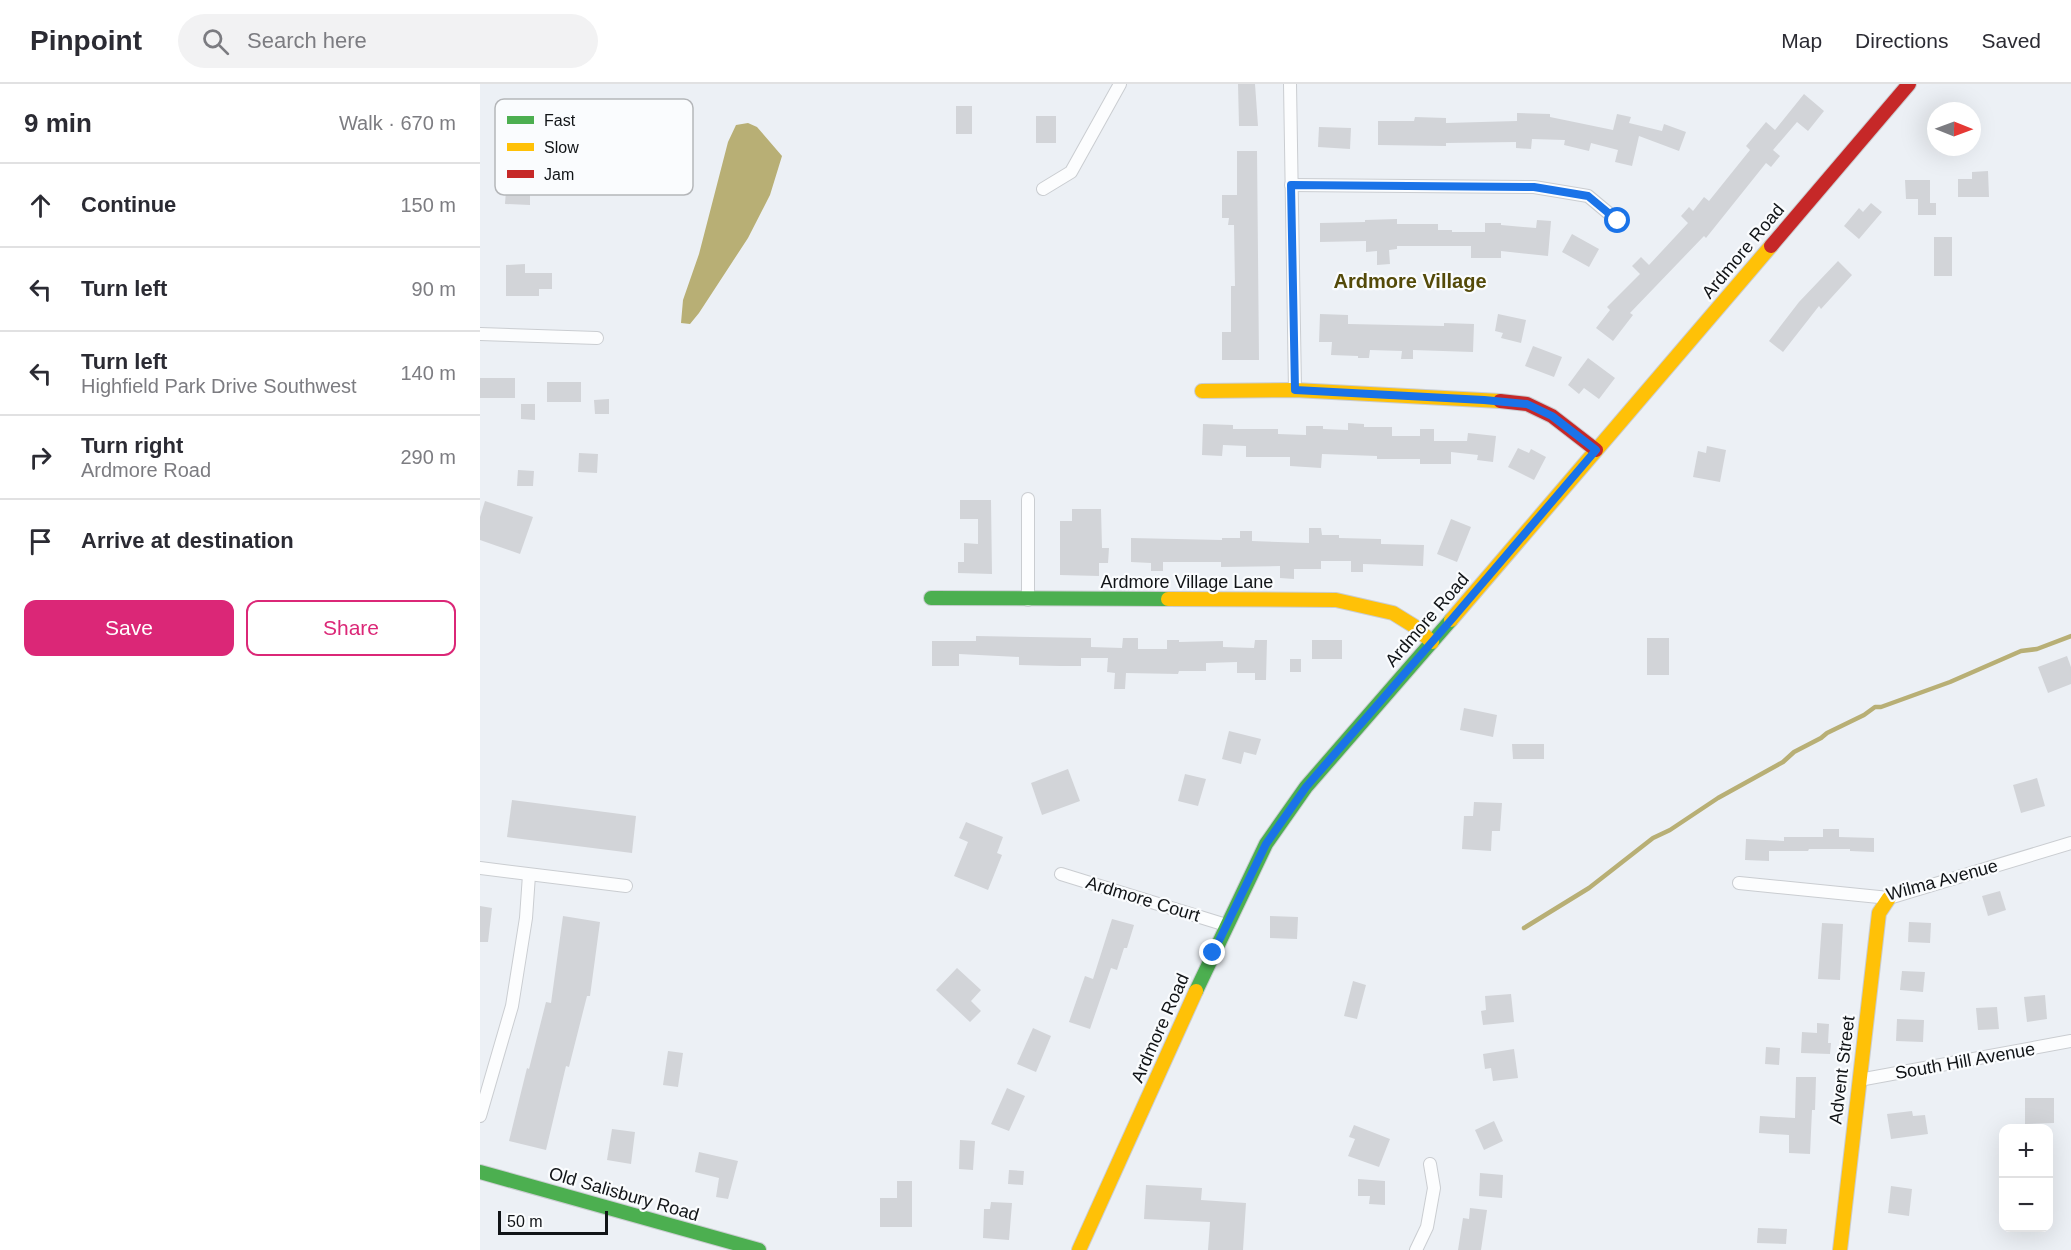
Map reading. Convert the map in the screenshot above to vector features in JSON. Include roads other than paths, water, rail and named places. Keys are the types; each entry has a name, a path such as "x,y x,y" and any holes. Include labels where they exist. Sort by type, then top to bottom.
{"street":[{"path":"1043,189 1071,172 1120,84"},
{"path":"1290,84 1295,390"},
{"name":"Ardmore Road","path":"1079,1250 1226,925 1266,844 1306,787 1909,84"},
{"path":"1291,185 1534,187 1588,196 1618,221"},
{"path":"480,334 597,338"},
{"path":"1202,391 1295,390 1527,404 1552,416 1596,450"},
{"path":"1028,499 1028,600"},
{"name":"Ardmore Village Lane","path":"931,598 1336,600 1393,613 1414,626 1432,642"},
{"name":"Wilma Avenue","path":"1739,883 1889,898 2071,843"},
{"path":"480,868 626,886"},
{"name":"Ardmore Court","path":"1061,874 1226,925"},
{"path":"480,1116 512,1006 526,918 530,875"},
{"name":"Advent Street","path":"1840,1250 1879,913 1889,898"},
{"name":"South Hill Avenue","path":"1858,1080 2071,1041"},
{"path":"1416,1250 1427,1227 1434,1188 1430,1164"},
{"name":"Old Salisbury Road","path":"480,1172 759,1250"}],"waterway":[{"path":"1524,928 1589,888 1653,838 1783,762 1794,752 1875,707 1881,707 1950,682 2021,651 2037,649 2071,636"}],"district":[{"name":"Ardmore Village","path":"1410,281"}]}
